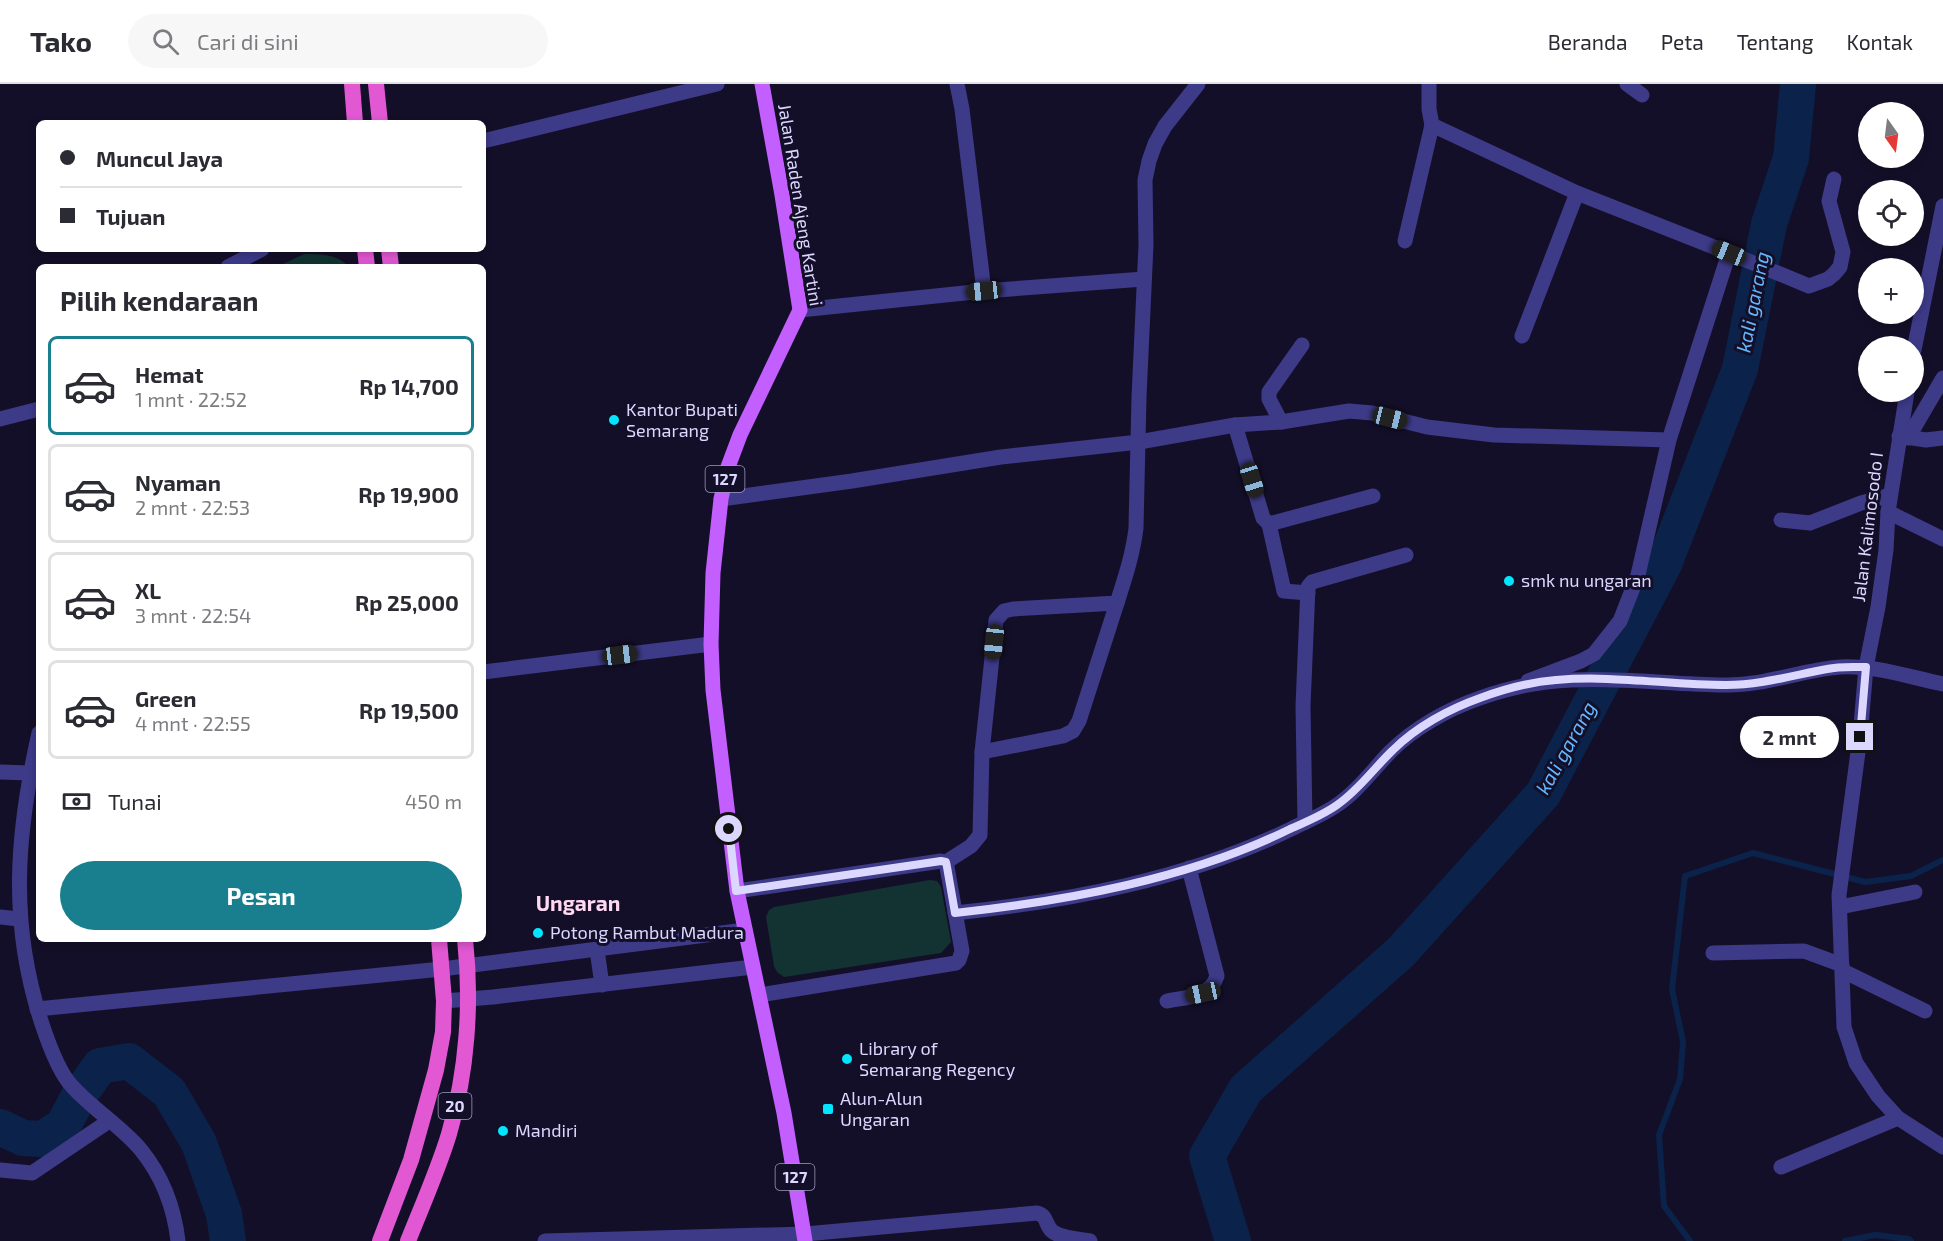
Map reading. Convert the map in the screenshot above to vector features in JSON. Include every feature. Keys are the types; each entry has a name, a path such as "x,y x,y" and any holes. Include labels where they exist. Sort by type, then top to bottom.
{"highway":[{"path":"352,84 355,120"},
{"path":"376,84 380,120"},
{"name":"20","path":"380,1241 411,1160 436,1070 443,1032 444,1001 439,942"},
{"name":"20","path":"408,1241 449,1134 460,1079 469,1000 465,942"}],"main road":[{"name":"Jalan Raden Ajeng Kartini","path":"760,995 736,891 713,690 711,644 713,573 721,499 728,467 800,310 762,84"},
{"name":"127","path":"760,995 784,1113 805,1238"}],"street":[{"path":"486,140 717,84"},
{"path":"957,84 984,291"},
{"path":"982,752 1063,736 1073,730 1079,721 1117,603 1134,547 1146,244 1145,180 1155,144 1197,84"},
{"path":"1405,241 1432,125 1429,109 1429,84"},
{"path":"1627,84 1642,95"},
{"path":"1432,125 1577,193 1809,286 1828,279 1840,267 1843,252 1829,201 1834,179"},
{"path":"1522,336 1577,193"},
{"path":"1917,336 1943,206"},
{"path":"234,264 256,252"},
{"path":"955,913 1003,908 1129,884 1226,857 1266,841 1324,813 1352,794 1406,737 1438,717 1572,665 1594,654 1620,621 1638,575 1670,440 1729,253"},
{"path":"800,310 984,291 1144,279"},
{"path":"1281,422 1269,399 1269,392 1302,345"},
{"path":"1943,378 1903,437 1926,440 1943,438"},
{"name":"Jalan Kalimosodo I","path":"1906,402 1903,437 1890,495 1886,550 1866,667 1840,901 1844,1027 1856,1063 1878,1096 1898,1118 1943,1147"},
{"path":"0,419 36,410"},
{"path":"721,499 1001,457 1139,442 1235,425 1281,422 1349,411 1372,413 1427,427 1494,435 1670,440"},
{"path":"1235,425 1263,518 1269,524 1284,591 1308,593"},
{"path":"1781,520 1810,523 1861,503 1890,495"},
{"path":"1269,524 1373,496"},
{"path":"1888,512 1943,539"},
{"path":"1305,822 1303,705 1308,587 1312,582 1406,555"},
{"path":"736,891 946,862 971,846 980,835 982,752 996,620 1004,611 1013,609 1117,603"},
{"path":"486,672 711,644"},
{"path":"1503,690 1555,680 1580,679 1727,685 1772,680 1828,668 1866,667 1943,684"},
{"path":"0,772 35,773 19,867 19,919 30,983 48,1044 69,1084 140,1149 161,1180 172,1205 178,1241"},
{"path":"760,995 952,965 959,960 962,951 946,862"},
{"path":"1167,1001 1203,993 1214,985 1217,976 1188,868"},
{"path":"1840,901 1915,892"},
{"path":"0,917 19,919"},
{"path":"37,1009 442,969 745,930"},
{"path":"597,950 602,985"},
{"path":"1713,953 1804,951 1925,1011"},
{"path":"444,1001 753,967"},
{"path":"1781,1167 1898,1118"},
{"path":"0,1170 32,1173 109,1121"},
{"path":"544,1241 805,1238 1037,1213 1045,1218 1056,1234 1090,1241"},
{"path":"1046,1241 1048,1225"}],"green space":[{"path":"304,254 334,257 346,264 283,264"},
{"path":"930,880 937,881 941,887 951,942 941,953 784,977 777,972 766,917 769,910 774,907"}],"waterway":[{"name":"kali garang","path":"1233,1241 1207,1156 1246,1089 1401,952 1543,794 1664,564 1740,369 1769,224 1791,158 1798,84"},
{"path":"1690,1241 1664,1206 1659,1135 1680,1079 1683,1042 1672,989 1685,876 1753,853 1865,882 1911,876 1943,860"},
{"path":"0,1127 23,1138 42,1139 63,1126 80,1094 100,1066 129,1061 169,1092 199,1143 224,1214 228,1241"},
{"path":"1845,1241 1875,1235 1911,1241"}],"place":[{"name":"Kantor Bupati Semarang","path":"614,420"},
{"name":"smk nu ungaran","path":"1509,581"},
{"name":"Potong Rambut Madura","path":"538,933"},
{"name":"Library of Semarang Regency","path":"847,1059"},
{"name":"Alun-Alun Ungaran","path":"828,1109"},
{"name":"Mandiri","path":"503,1131"}],"district":[{"name":"Ungaran","path":"578,904"}],"route":[{"path":"729,829 736,891 941,861 946,862 955,913 1003,908 1129,884 1226,857 1266,841 1338,805 1352,794 1406,737 1438,717 1479,698 1533,683 1580,679 1727,685 1772,680 1828,668 1866,667 1860,737"}]}
